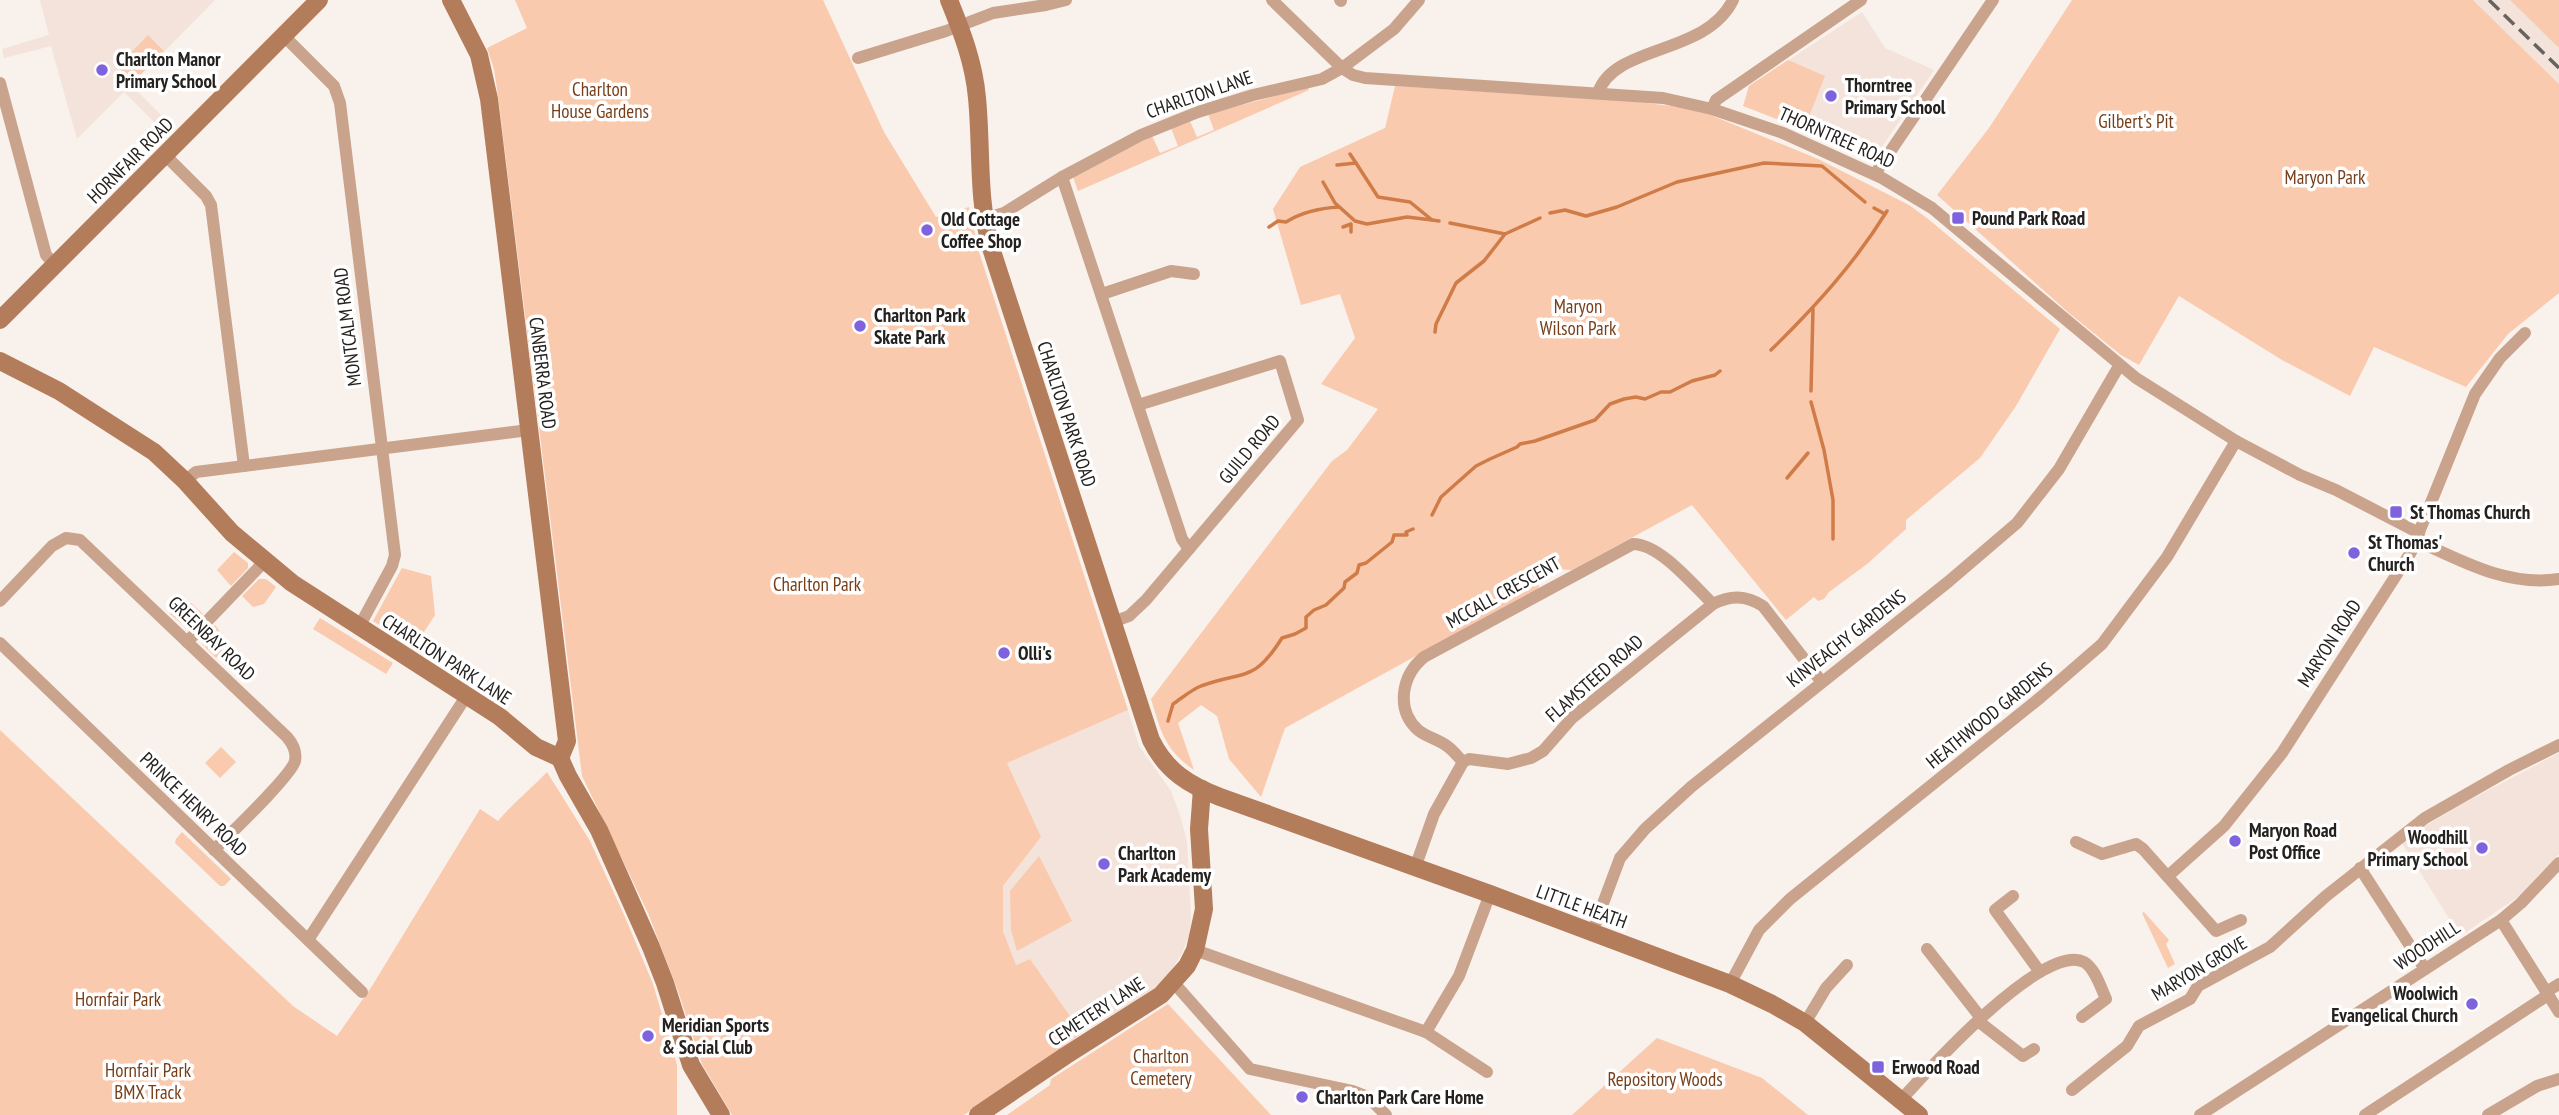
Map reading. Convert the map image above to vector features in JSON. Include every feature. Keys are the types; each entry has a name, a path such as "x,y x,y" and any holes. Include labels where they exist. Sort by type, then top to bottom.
{"street":[{"name":"HORNFAIR ROAD","path":"0,320 319,0"},
{"name":"CANBERRA ROAD","path":"451,0 479,55 486,78 567,741 560,758"},
{"name":"CHARLTON PARK ROAD","path":"949,0 968,52 976,88 983,219 1157,751 1172,771 1202,789"},
{"path":"858,58 960,26 1017,4 1066,0"},
{"name":"CHARLTON LANE","path":"983,219 1004,213 1062,177 1141,135 1198,112 1253,95 1322,79 1342,68 1394,29 1419,0"},
{"path":"1598,93 1602,83 1623,65 1673,47 1707,30 1723,16 1733,0"},
{"path":"1712,109 1716,100 1861,0"},
{"path":"1875,174 1993,0"},
{"path":"1281,3 1342,68"},
{"name":"MONTCALM ROAD","path":"284,35 327,78 338,93 395,555 392,566 359,627"},
{"name":"THORNTREE ROAD","path":"1342,68 1365,78 1663,98 1712,109 1783,133 1906,190 1932,208 2119,366 2236,441 2496,574 2531,581 2559,579"},
{"path":"0,83 46,255 55,265"},
{"path":"165,155 206,196 211,205 244,466"},
{"path":"1062,177 1182,539 1189,549"},
{"path":"1102,294 1171,271 1194,274"},
{"name":"MARYON ROAD","path":"2168,876 2224,825 2282,753 2411,552 2478,388 2500,358 2525,333"},
{"name":"CHARLTON PARK LANE","path":"0,361 59,391 139,442 185,481 232,533 264,562 292,583 500,717 536,747 560,758"},
{"name":"GUILD ROAD","path":"1113,622 1136,611 1298,420 1280,361 1138,405"},
{"name":"KINVEACHY GARDENS","path":"1592,933 1620,858 1645,829 1690,788 1948,582 2017,523 2059,469 2119,366"},
{"path":"185,481 195,472 529,430"},
{"name":"HEATHWOOD GARDENS","path":"1730,985 1759,930 1790,899 2060,682 2102,644 2166,557 2236,441"},
{"name":"GREENBAY ROAD","path":"0,601 52,546 66,538 74,538 87,544 287,737 296,755 289,772 214,850"},
{"name":"MCCALL CRESCENT","path":"1462,762 1446,745 1420,731 1405,711 1403,700 1407,679 1424,657 1633,544 1641,544 1657,551 1713,604"},
{"path":"187,642 264,562"},
{"name":"FLAMSTEED ROAD","path":"1462,762 1469,759 1507,764 1531,758 1543,751 1572,718 1713,604 1727,598 1741,597 1763,606 1821,681"},
{"name":"PRINCE HENRY ROAD","path":"0,643 362,992"},
{"path":"308,940 467,695"},
{"name":"MARYON GROVE","path":"2072,1090 2127,1046 2139,1026 2190,999 2198,986 2270,947 2300,918 2424,818 2559,744"},
{"path":"560,758 599,830 641,924 665,983 691,1065 721,1115"},
{"path":"1415,867 1434,814 1462,762"},
{"name":"LITTLE HEATH","path":"1202,789 1490,894 1730,985 1772,1004 1805,1023 1919,1115"},
{"name":"CEMETERY LANE","path":"978,1115 1151,1002 1174,983 1187,966 1195,950 1204,909 1199,830 1202,789"},
{"path":"2076,842 2102,854 2136,844 2216,931 2241,920"},
{"name":"WOODHILL","path":"2200,1115 2501,920 2559,863"},
{"path":"2360,868 2425,969"},
{"path":"1426,1032 1459,976 1490,894"},
{"path":"2013,896 1995,911 2040,972"},
{"path":"2501,920 2559,1012"},
{"path":"1927,949 1980,1020 2024,1056 2034,1048"},
{"path":"1195,950 1426,1032 1487,1072"},
{"path":"1901,1100 1951,1046 1996,1004 2057,962 2072,958 2090,967 2106,999 2082,1017"},
{"path":"1805,1023 1826,988 1847,965"},
{"path":"1174,983 1250,1069 1353,1091 1368,1097 1385,1115"},
{"path":"2365,1115 2559,984"},
{"path":"2488,1115 2537,1086 2559,1079"}],"shaded area":[{"name":"Charlton Manor Primary School","path":"40,0 215,0 131,85 173,127 166,134 124,92 77,139 51,46 4,58 2,49 49,35"},
{"path":"2473,0 2510,0 2530,19 2559,48 2559,84"},
{"name":"Thorntree Primary School","path":"1862,12 1885,48 1934,70 1873,160 1744,106 1749,86"},
{"name":"Charlton Park Academy","path":"1128,710 1139,746 1171,791 1180,815 1187,842 1191,917 1189,936 1168,976 1152,991 1082,1033 1030,959 1016,965 1003,931 1003,886 1041,837 1006,763"},
{"name":"Woodhill Primary School","path":"2559,753 2559,854 2518,897 2460,936 2402,843 2466,802"}],"green space":[{"name":"Charlton Park","path":"515,0 823,0 884,132 936,217 969,207 979,252 1128,710 1007,763 1041,837 1003,886 1003,931 1016,965 1030,959 1082,1033 964,1115 732,1115 702,1064 648,913 582,776 498,96 494,69 487,48 527,28"},
{"name":"Maryon Park","path":"2072,0 2473,0 2559,84 2559,293 2508,334 2466,387 2374,347 2350,396 2282,360 2179,296 2139,365 2121,355 2069,313 1937,195 1989,128"},
{"path":"2510,0 2559,0 2559,48"},
{"path":"148,35 164,51 133,82 117,67"},
{"path":"1788,60 1825,76 1804,129 1743,106 1749,86"},
{"name":"Maryon Wilson Park","path":"1395,86 1630,101 1696,109 1818,159 1909,205 2060,329 2016,406 1980,458 1906,520 1906,529 1824,599 1818,601 1814,597 1786,620 1692,505 1572,570 1553,569 1537,563 1539,588 1285,728 1261,797 1229,759 1217,716 1201,705 1178,723 1194,770 1176,755 1165,739 1151,699 1332,461 1347,450 1378,409 1321,384 1355,338 1340,294 1301,305 1273,209 1300,167 1385,128"},
{"path":"1308,87 1309,90 1078,191 1073,177 1152,136 1160,153 1178,146 1171,128 1190,121 1197,137 1214,130 1208,114"},
{"path":"234,552 248,563 248,568 231,586 217,570"},
{"path":"402,568 431,576 435,615 414,647 373,621"},
{"path":"259,579 266,579 276,587 264,604 253,607 242,596"},
{"path":"181,602 191,603 203,614 187,628 170,614"},
{"path":"320,618 393,663 386,674 313,629"},
{"path":"215,625 227,641 227,646 216,658 202,644 202,638"},
{"path":"0,730 293,1006 337,1036 372,986 480,809 498,821 547,772 590,841 653,984 677,1065 677,1115 0,1115"},
{"path":"221,747 236,762 220,778 205,763"},
{"path":"182,832 231,879 224,886 220,886 175,843"},
{"path":"1039,856 1072,921 1017,951 1011,930 1010,891"},
{"path":"2144,912 2169,940 2166,944 2175,964 2168,968 2142,913"},
{"name":"Charlton Cemetery","path":"1168,1004 1271,1115 1007,1115 1050,1085 1051,1079"},
{"name":"Repository Woods","path":"1657,1038 1762,1078 1808,1115 1572,1115"}],"waterway":[{"path":"1350,154 1356,163"},
{"path":"1337,165 1356,163 1378,197 1410,202 1432,220 1439,221"},
{"path":"1550,213 1565,210 1586,216 1617,207 1677,182 1764,163 1822,166 1865,202"},
{"path":"1323,182 1335,203 1355,221 1367,224 1407,217 1432,220"},
{"path":"1269,227 1278,221 1286,222 1312,211 1339,207"},
{"path":"1874,208 1885,214"},
{"path":"1771,350 1834,284 1887,211"},
{"path":"1450,223 1505,234 1540,218"},
{"path":"1343,227 1351,224 1351,232"},
{"path":"1435,332 1436,324 1456,283 1484,261 1505,234"},
{"path":"1811,391 1813,309"},
{"path":"1432,515 1441,497 1476,466 1520,444 1595,420 1610,404 1624,399 1645,399 1661,392 1670,392 1720,371"},
{"path":"1811,402 1824,450 1833,500 1833,539"},
{"path":"1787,478 1808,453"},
{"path":"1168,721 1173,704 1194,690 1247,673 1263,663 1282,638 1306,628 1306,617 1326,605 1344,588 1345,582 1357,573 1359,565 1366,563 1392,542 1394,535 1407,535 1406,532 1413,529"}],"railway":[{"path":"2489,0 2559,68"}],"place":[{"name":"Charlton Manor Primary School","path":"102,70"},
{"name":"Thorntree Primary School","path":"1831,96"},
{"name":"Pound Park Road","path":"1958,218"},
{"name":"Old Cottage Coffee Shop","path":"927,230"},
{"name":"Charlton Park Skate Park","path":"860,326"},
{"name":"St Thomas Church","path":"2396,512"},
{"name":"St Thomas' Church","path":"2354,553"},
{"name":"Olli's","path":"1004,653"},
{"name":"Maryon Road Post Office","path":"2235,841"},
{"name":"Woodhill Primary School","path":"2482,848"},
{"name":"Charlton Park Academy","path":"1104,864"},
{"name":"Woolwich Evangelical Church","path":"2472,1004"},
{"name":"Meridian Sports & Social Club","path":"648,1036"},
{"name":"Erwood Road","path":"1878,1067"},
{"name":"Charlton Park Care Home","path":"1302,1097"}],"park label":[{"name":"Charlton House Gardens","path":"600,100"},
{"name":"Gilbert's Pit","path":"2136,121"},
{"name":"Hornfair Park","path":"118,999"},
{"name":"Hornfair Park BMX Track","path":"148,1081"}]}
